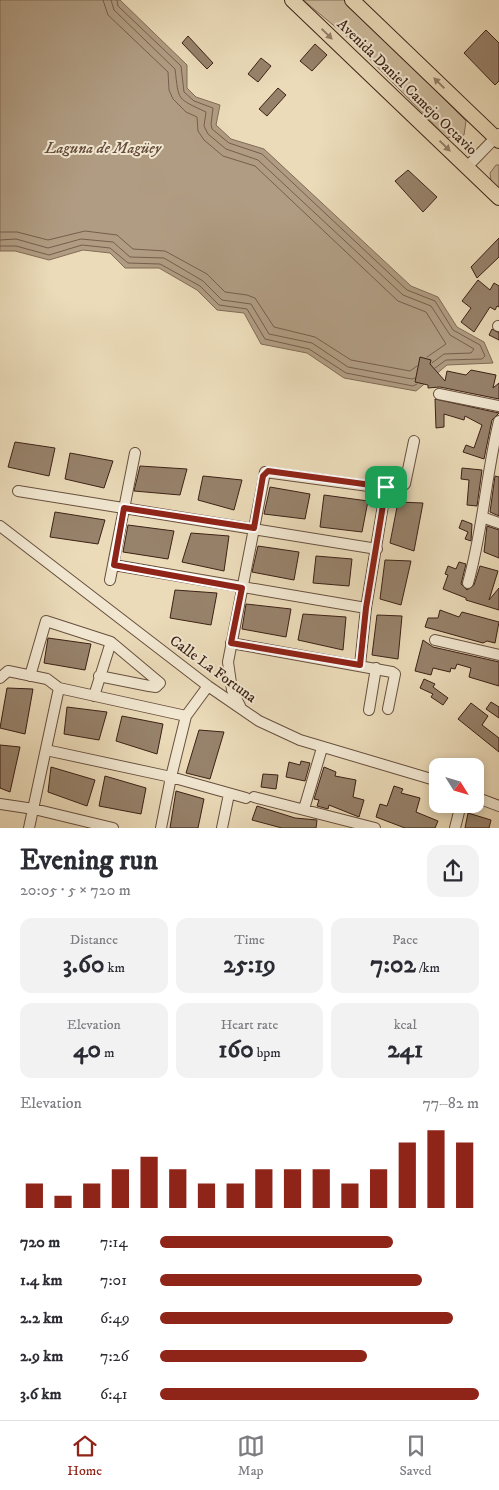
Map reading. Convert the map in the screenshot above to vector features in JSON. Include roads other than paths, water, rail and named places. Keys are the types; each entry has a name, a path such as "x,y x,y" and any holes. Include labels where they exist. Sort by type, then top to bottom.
{"main road":[{"name":"Avenida Daniel Camejo Octavio","path":"292,0 499,198"},
{"name":"Avenida Daniel Camejo Octavio","path":"352,0 498,137"}],"street":[{"path":"467,167 498,137"},
{"path":"439,394 499,406"},
{"path":"468,583 476,555 499,421"},
{"path":"242,710 228,677 228,662 263,476 268,471 398,490 405,484 414,441"},
{"path":"110,580 135,453"},
{"path":"360,665 366,608 386,487"},
{"path":"18,491 377,549"},
{"path":"482,517 499,523"},
{"name":"Calle La Fortuna","path":"0,526 242,710 282,733 322,748 429,778"},
{"path":"114,565 366,608"},
{"path":"30,676 46,621 111,642 160,683 156,687 99,676"},
{"path":"435,640 499,655"},
{"path":"94,696 111,642"},
{"path":"231,643 376,668 395,674 388,709"},
{"path":"369,710 376,668"},
{"path":"0,678 8,671 47,679 54,682 59,688 186,716"},
{"path":"161,828 170,778 186,716 208,686"},
{"path":"29,828 59,688"},
{"path":"304,809 322,748"},
{"path":"46,750 170,778 229,794 304,809 375,828"},
{"path":"222,828 229,794"},
{"path":"484,800 499,806"},
{"path":"0,804 34,809 113,828"},
{"path":"455,828 459,813"}],"water":[{"name":"Laguna de Magüey","path":"0,0 120,0 187,65 187,88 196,97 220,105 216,125 231,139 264,149 411,286 438,297 457,327 484,342 493,363 447,365 416,391 344,378 307,353 261,344 244,313 217,310 197,290 159,268 125,268 110,253 83,250 49,260 15,251 0,251"}]}
